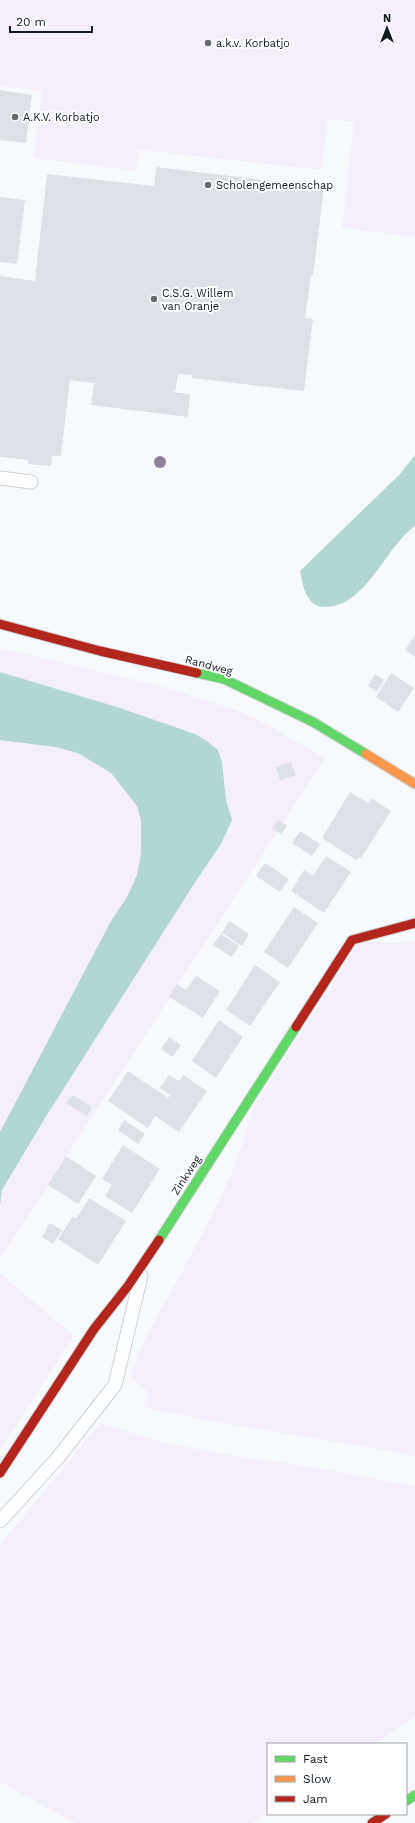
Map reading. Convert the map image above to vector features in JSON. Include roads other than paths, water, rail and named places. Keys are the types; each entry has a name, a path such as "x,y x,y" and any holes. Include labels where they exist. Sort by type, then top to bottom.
{"street":[{"name":"Randweg","path":"0,624 100,651 224,679 313,722 415,784"},
{"name":"Zinkweg","path":"0,1473 94,1329 145,1262 352,940 415,923"},
{"path":"372,1823 384,1815"}],"lane":[{"path":"0,478 31,482"},
{"path":"0,1521 56,1460 115,1385 145,1262"}],"place":[{"name":"a.k.v. Korbatjo","path":"208,43"},
{"name":"A.K.V. Korbatjo","path":"15,117"},
{"name":"Scholengemeenschap","path":"208,185"},
{"name":"C.S.G. Willem van Oranje","path":"154,299"}]}
